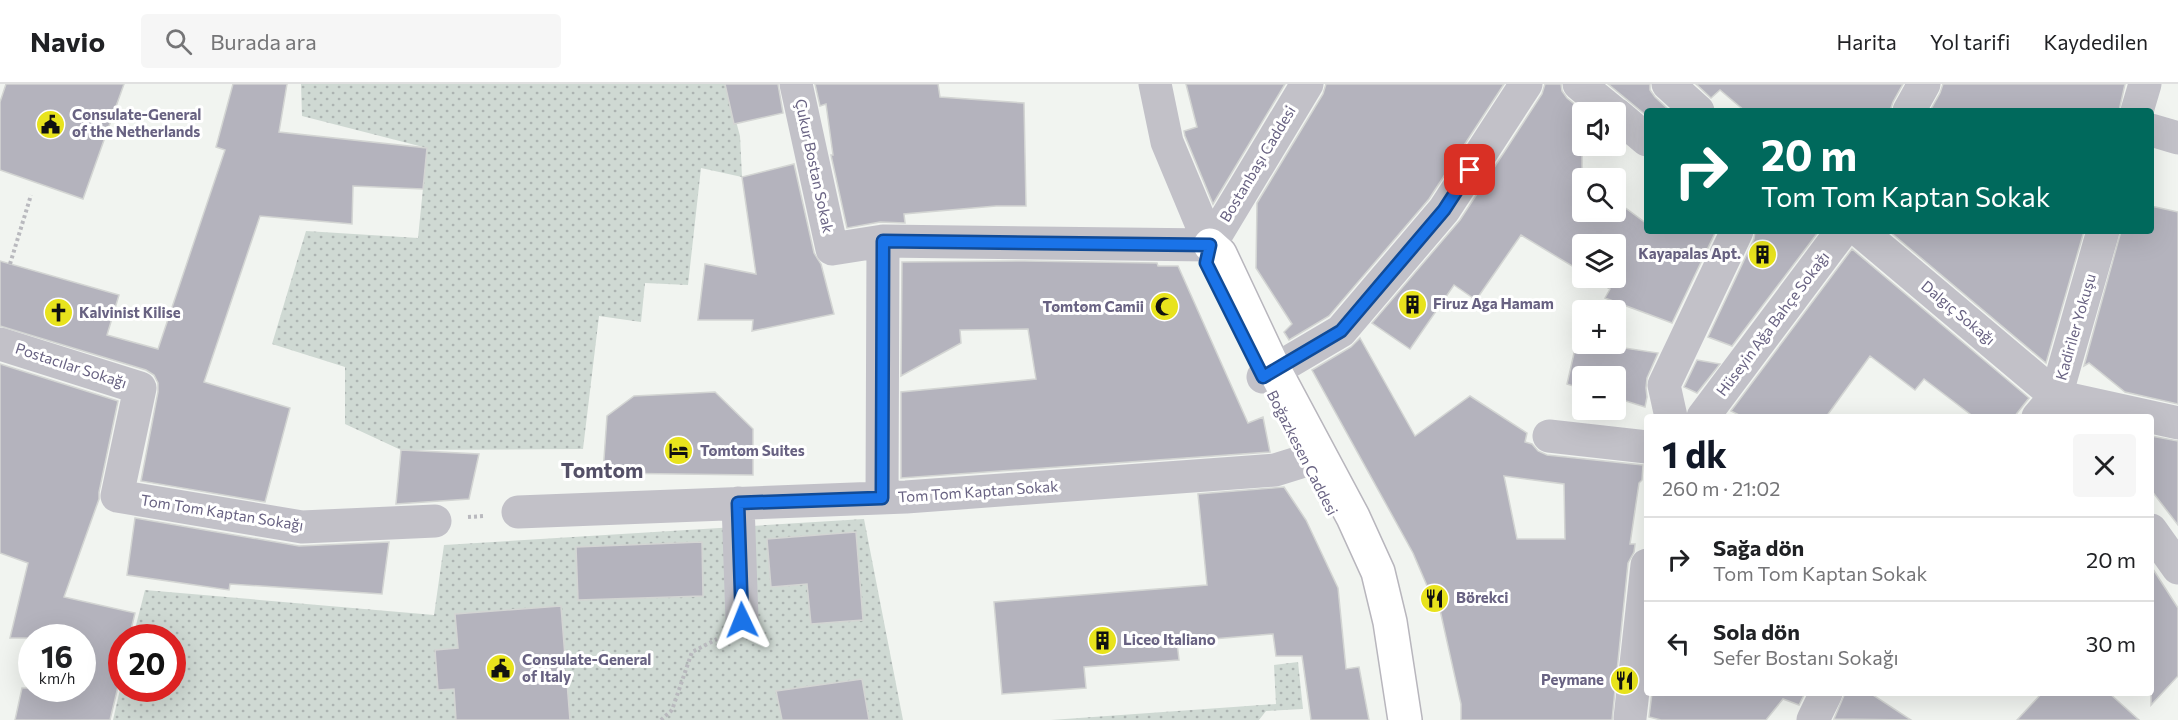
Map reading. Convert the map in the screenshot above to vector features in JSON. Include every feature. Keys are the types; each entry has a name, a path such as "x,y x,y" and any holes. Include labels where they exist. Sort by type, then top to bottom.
{"main road":[{"name":"Boğazkesen Caddesi","path":"1210,245 1220,254 1304,461 1351,549 1365,588 1384,678 1390,720"},
{"name":"Boğazkesen Caddesi","path":"1269,374 1353,517 1378,572 1390,622 1405,720"}],"street":[{"name":"Çukur Bostan Sokak","path":"796,84 832,249 883,241"},
{"path":"882,498 883,241 1210,245 1167,142 1155,84"},
{"name":"Bostanbaşı Caddesi","path":"1210,245 1307,84"},
{"path":"1269,374 1341,331 1444,210 1526,84"},
{"path":"1579,84 1601,102"},
{"path":"1668,84 1695,108"},
{"path":"1911,108 1924,84"},
{"path":"2138,108 2145,84"},
{"path":"1626,123 1644,138"},
{"path":"2154,131 2178,138"},
{"path":"1670,414 1664,385 1736,234"},
{"name":"Hüseyin Ağa Bahçe Sokağı","path":"1705,414 1840,234"},
{"name":"Dalgıç Sokağı","path":"1863,234 2055,410"},
{"name":"Kadiriler Yokuşu","path":"2055,410 2102,234"},
{"name":"Postacılar Sokağı","path":"0,344 140,388 117,496"},
{"path":"2055,410 2093,414"},
{"path":"2154,420 2178,423"},
{"path":"1549,436 1644,447"},
{"name":"Tom Tom Kaptan Sokak","path":"518,512 882,498 1275,470 1304,461"},
{"name":"Tom Tom Kaptan Sokağı","path":"117,496 302,527 435,521"},
{"path":"738,503 742,620"},
{"path":"2154,534 2178,568"},
{"path":"1630,718 1644,592"},
{"path":"1813,720 1825,696"}],"path":[{"path":"10,264 31,195"},
{"path":"435,521 518,512"},
{"path":"661,720 672,710 692,652 723,635 742,620"}],"shaded area":[{"path":"301,84 726,84 740,136 742,177 701,168 688,285 645,283 641,322 599,316 583,449 401,450 345,424 345,367 272,344 306,231 418,238 427,148 302,116"},
{"path":"864,519 903,720 113,720 117,702 186,702 186,624 136,624 145,590 434,615 444,545"},
{"path":"1298,662 1303,709 1266,711 1259,720 1051,720 1276,704 1274,665"}],"building":[{"path":"6,84 124,84 83,199 0,170 0,102"},
{"path":"233,84 287,84 279,132 427,148 423,189 353,186 352,224 260,216 204,382 290,408 265,502 141,481 158,392 158,383 154,375 146,370 0,326 0,261 119,295 107,335 158,349 225,150 216,147"},
{"path":"725,84 778,84 783,113 734,124"},
{"path":"815,84 938,84 940,97 1024,103 1026,206 996,206 904,214 905,223 880,222 847,228 831,155 833,155 826,104 820,106"},
{"path":"1186,84 1285,84 1213,204 1185,136 1184,131 1197,127"},
{"path":"1326,84 1504,84 1429,199 1329,316 1289,340 1284,332 1292,324 1256,268 1257,203 1323,94"},
{"path":"1545,84 1561,84 1562,91 1572,102 1572,156 1582,156 1582,168 1572,168 1572,222 1626,222 1626,208 1644,222 1644,234 1715,234 1672,323 1626,306 1626,300 1605,298 1610,289 1608,288 1626,288 1626,234 1572,234 1572,266 1521,235 1476,300 1454,285 1410,349 1372,323 1460,220 1542,94"},
{"path":"1608,84 1650,84 1650,90 1667,108 1644,108 1644,114"},
{"path":"1696,84 1903,84 1891,108 1741,108 1720,90 1711,98"},
{"path":"1943,84 2125,84 2120,108 1932,108"},
{"path":"794,164 814,253 821,264 834,314 752,331 753,320 698,320 705,264 756,274 742,177"},
{"path":"2154,207 2178,212 2178,404 2125,392 2089,363 2084,366 2120,234 2154,234"},
{"path":"1755,234 1817,234 1732,346 1708,337"},
{"path":"1893,234 2083,234 2046,363"},
{"path":"1852,249 2029,398 2016,414 1970,414 1924,379 1915,390 1870,356 1828,414 1737,414 1731,411"},
{"path":"902,262 1157,263 1158,266 1178,266 1248,423 1263,417 1270,452 901,478 901,392 1036,379 1028,329 960,330 961,343 901,376"},
{"path":"1360,338 1415,436 1470,396 1527,433 1525,442 1532,444 1538,451 1547,455 1643,465 1630,544 1635,544 1634,552 1628,563 1612,720 1461,720 1461,704 1438,601 1434,602 1413,553 1312,370 1351,347","holes":["1504,476 1564,484 1565,539 1517,539"]},
{"path":"1626,348 1658,353 1647,378 1645,407 1626,401 1626,366 1572,366 1572,386 1567,384 1574,354 1626,354"},
{"path":"1697,360 1720,364 1697,393 1684,387"},
{"path":"0,364 118,401 99,499 64,597 135,613 132,624 108,624 108,702 114,702 110,720 15,720 19,702 96,702 96,624 18,624 18,638 10,638 28,563 0,553"},
{"name":"Tomtom Suites","path":"715,392 753,429 753,475 603,473 607,416 634,396"},
{"path":"2154,437 2178,441 2178,525 2154,494"},
{"path":"401,450 479,454 469,499 396,504"},
{"path":"1284,487 1306,520 1338,588 1346,669 1359,667 1369,720 1311,720 1302,656 1276,656 1273,634 1177,642 1179,660 1084,667 1086,688 1002,694 994,602 1207,585 1198,494"},
{"path":"135,518 299,546 389,542 382,594 230,584 229,590 127,575"},
{"path":"856,532 863,620 811,624 807,584 771,587 767,539"},
{"path":"702,542 703,596 578,600 576,547"},
{"path":"2154,571 2178,608 2178,676 2151,705 2151,696 2154,696"},
{"name":"Consulate-General of Italy","path":"561,606 570,720 456,720 454,689 438,690 435,650 458,648 455,614"},
{"path":"862,679 869,720 782,720 776,691"},
{"path":"1652,696 1804,696 1799,705 1783,699 1766,720 1661,720 1649,717"},
{"path":"1844,696 1875,696 1911,720 1834,719"},
{"path":"2039,696 2112,696 2139,720 2017,720"}],"place":[{"name":"Consulate-General of the Netherlands","path":"51,124"},
{"name":"Kayapalas Apt.","path":"1762,254"},
{"name":"Firuz Aga Hamam","path":"1412,304"},
{"name":"Tomtom Camii","path":"1165,307"},
{"name":"Kalvinist Kilise","path":"58,313"},
{"name":"Tomtom Suites","path":"679,451"},
{"name":"Börekci","path":"1435,598"},
{"name":"Liceo Italiano","path":"1102,640"},
{"name":"Consulate-General of Italy","path":"501,669"},
{"name":"Peymane","path":"1625,680"}],"district":[{"name":"Tomtom","path":"602,471"}],"route":[{"path":"742,620 738,503 882,498 883,241 1210,245 1206,263 1263,377 1341,331 1444,210 1470,170"}]}
